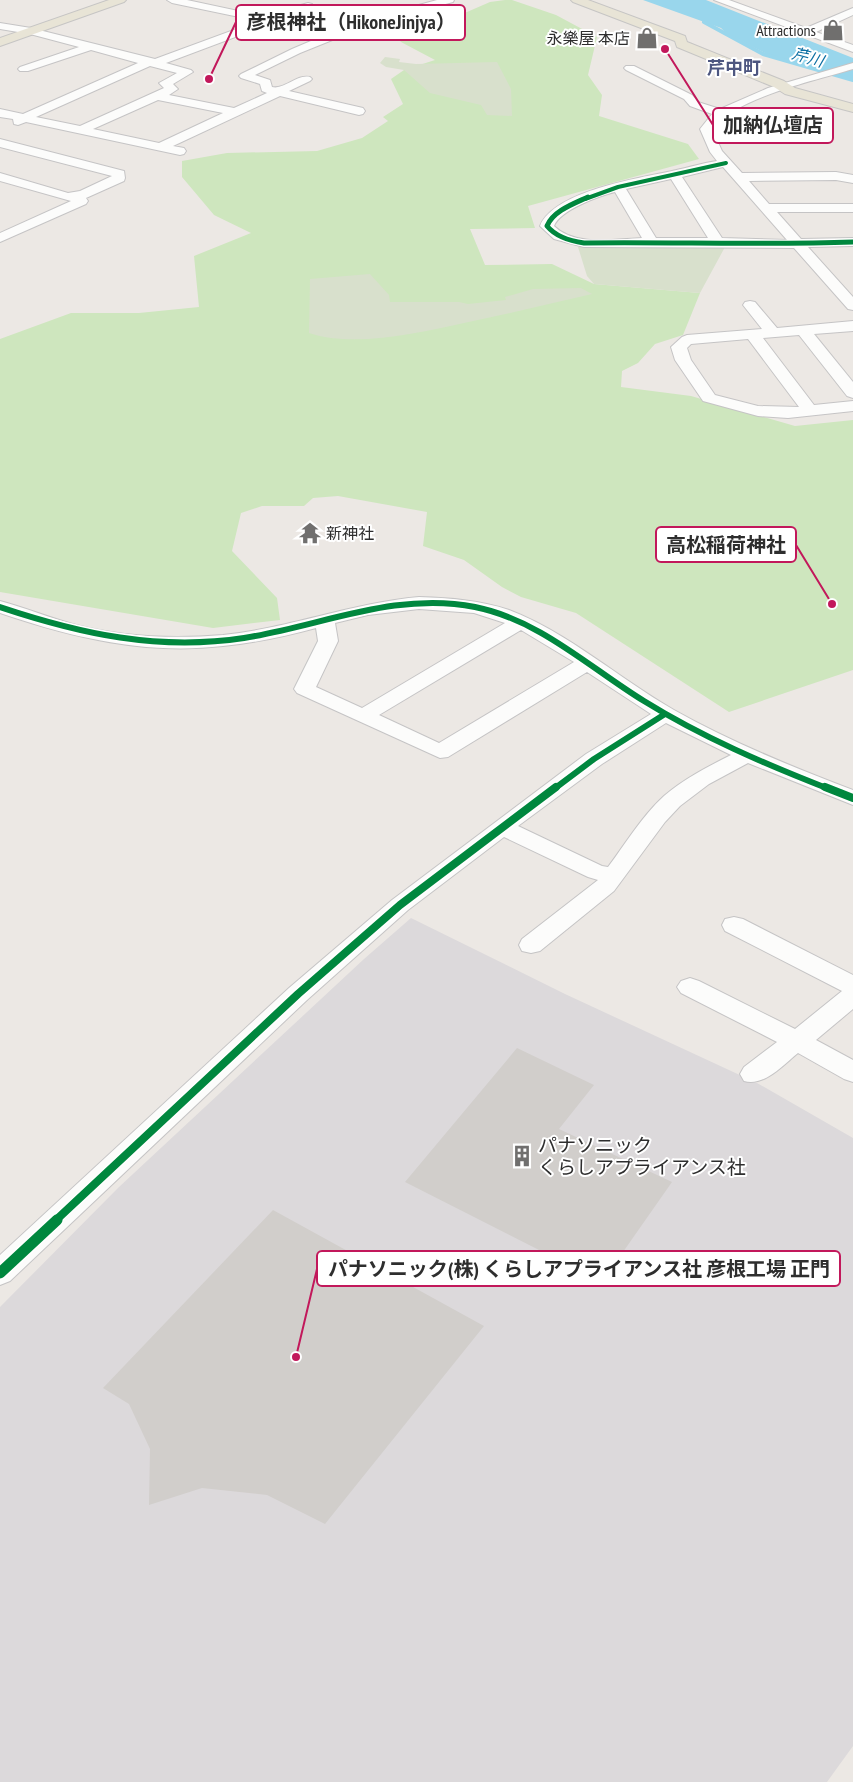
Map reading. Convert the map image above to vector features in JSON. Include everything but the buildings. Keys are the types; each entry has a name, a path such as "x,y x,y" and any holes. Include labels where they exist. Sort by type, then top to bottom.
{"main road":[{"path":"0,42 120,0"},
{"path":"577,0 681,39 681,44 790,91 853,108"}],"street":[{"path":"172,0 355,38"},
{"path":"359,111 266,89 266,82 245,76 336,34 389,15 449,0"},
{"path":"719,0 853,49"},
{"path":"735,5 746,0"},
{"path":"6,126 153,62 308,6"},
{"path":"806,32 853,12"},
{"path":"0,26 31,31 93,46 187,72 165,83 172,89 79,131"},
{"path":"24,69 93,46"},
{"path":"853,66 828,76 784,87 736,104 711,120 706,128 716,152 853,306"},
{"path":"630,68 661,86 688,97 694,104 720,113"},
{"path":"828,76 846,82"},
{"path":"156,147 162,146 307,79"},
{"path":"158,96 236,112"},
{"path":"0,114 180,151"},
{"path":"0,143 119,174 119,178 83,196 68,197 2,179"},
{"path":"726,163 708,165 674,175 618,186 589,195 557,213 547,226 549,229 574,242 584,243 718,242 783,244 853,242"},
{"path":"674,175 718,242"},
{"path":"738,177 836,176 853,179"},
{"path":"618,186 651,242"},
{"path":"0,238 81,200 76,199 75,196"},
{"path":"766,208 853,208"},
{"path":"750,304 773,333"},
{"path":"853,326 687,340 679,347 683,360 709,398 758,411 788,413 853,406"},
{"path":"804,330 853,393"},
{"path":"753,335 810,411"},
{"path":"0,607 47,623 91,634 172,642 202,642 256,636 367,609 397,604 437,603 482,609 521,622 665,714 748,755 853,798"},
{"path":"325,619 328,642 304,689 440,752 587,663"},
{"path":"363,716 521,622"},
{"path":"0,1273 298,994 400,905 594,759 665,714"},
{"path":"531,945 606,886 657,817 672,801 701,779 748,755"},
{"path":"502,827 596,872 613,875"},
{"path":"734,925 853,986"},
{"path":"690,987 798,1041 853,1072"},
{"path":"753,1074 798,1041 853,996"}],"shaded area":[{"path":"411,918 565,994 757,1083 853,1138 853,1746 827,1782 0,1782 0,1307 119,1187 364,959"}],"green space":[{"path":"512,0 556,15 597,37 588,75 602,95 599,116 688,144 699,159 528,206 535,228 470,229 485,265 552,264 594,284 700,293 683,335 655,344 638,363 622,371 621,387 691,396 795,426 853,420 853,670 729,712 576,613 521,597 502,587 464,560 423,546 427,512 338,496 313,498 304,506 262,506 241,513 232,551 277,598 280,620 213,628 0,592 0,339 71,313 139,313 199,307 194,256 251,233 214,215 182,177 182,161 227,153 317,151 362,138 388,121 383,117 403,104 391,79 404,70 435,60 401,42 391,30 437,25 490,2"},
{"path":"385,57 400,59 399,62 416,64 497,62 511,89 512,116 487,115 481,105 430,93 404,70 386,67 380,63"},
{"path":"651,243 725,247 700,293 594,284 587,276 578,247"},
{"path":"370,274 389,295 390,302 459,302 468,304 506,300 505,297 533,289 581,288 592,294 407,335 346,339 309,333 310,279"}],"water":[{"name":"芹川","path":"643,0 706,0 853,58 853,79 767,54 726,33 721,28"}],"waterway":[{"name":"芹川","path":"704,22 763,54 853,80"}],"cycle path":[{"path":"726,163 606,190 560,212 552,217 547,226 554,233 564,238 584,243 718,242 783,244 853,242"},
{"path":"0,607 92,634 113,638 178,643 244,638 393,605 419,603 475,607 501,614 550,638 643,700 711,738 781,770 853,798"},
{"path":"0,1273 298,994 400,905 594,759 665,714"}],"place":[{"name":"Attractions","path":"833,30"},
{"name":"永樂屋 本店","path":"647,38"},
{"name":"加納仏壇店","path":"665,49"},
{"name":"彦根神社（HikoneJinjya）","path":"209,79"},
{"name":"新神社","path":"310,533"},
{"name":"高松稲荷神社","path":"832,604"},
{"name":"パナソニック くらしアプライアンス社","path":"522,1156"},
{"name":"パナソニック(株) くらしアプライアンス社 彦根工場 正門","path":"296,1357"}],"district":[{"name":"芹中町","path":"734,68"}]}
